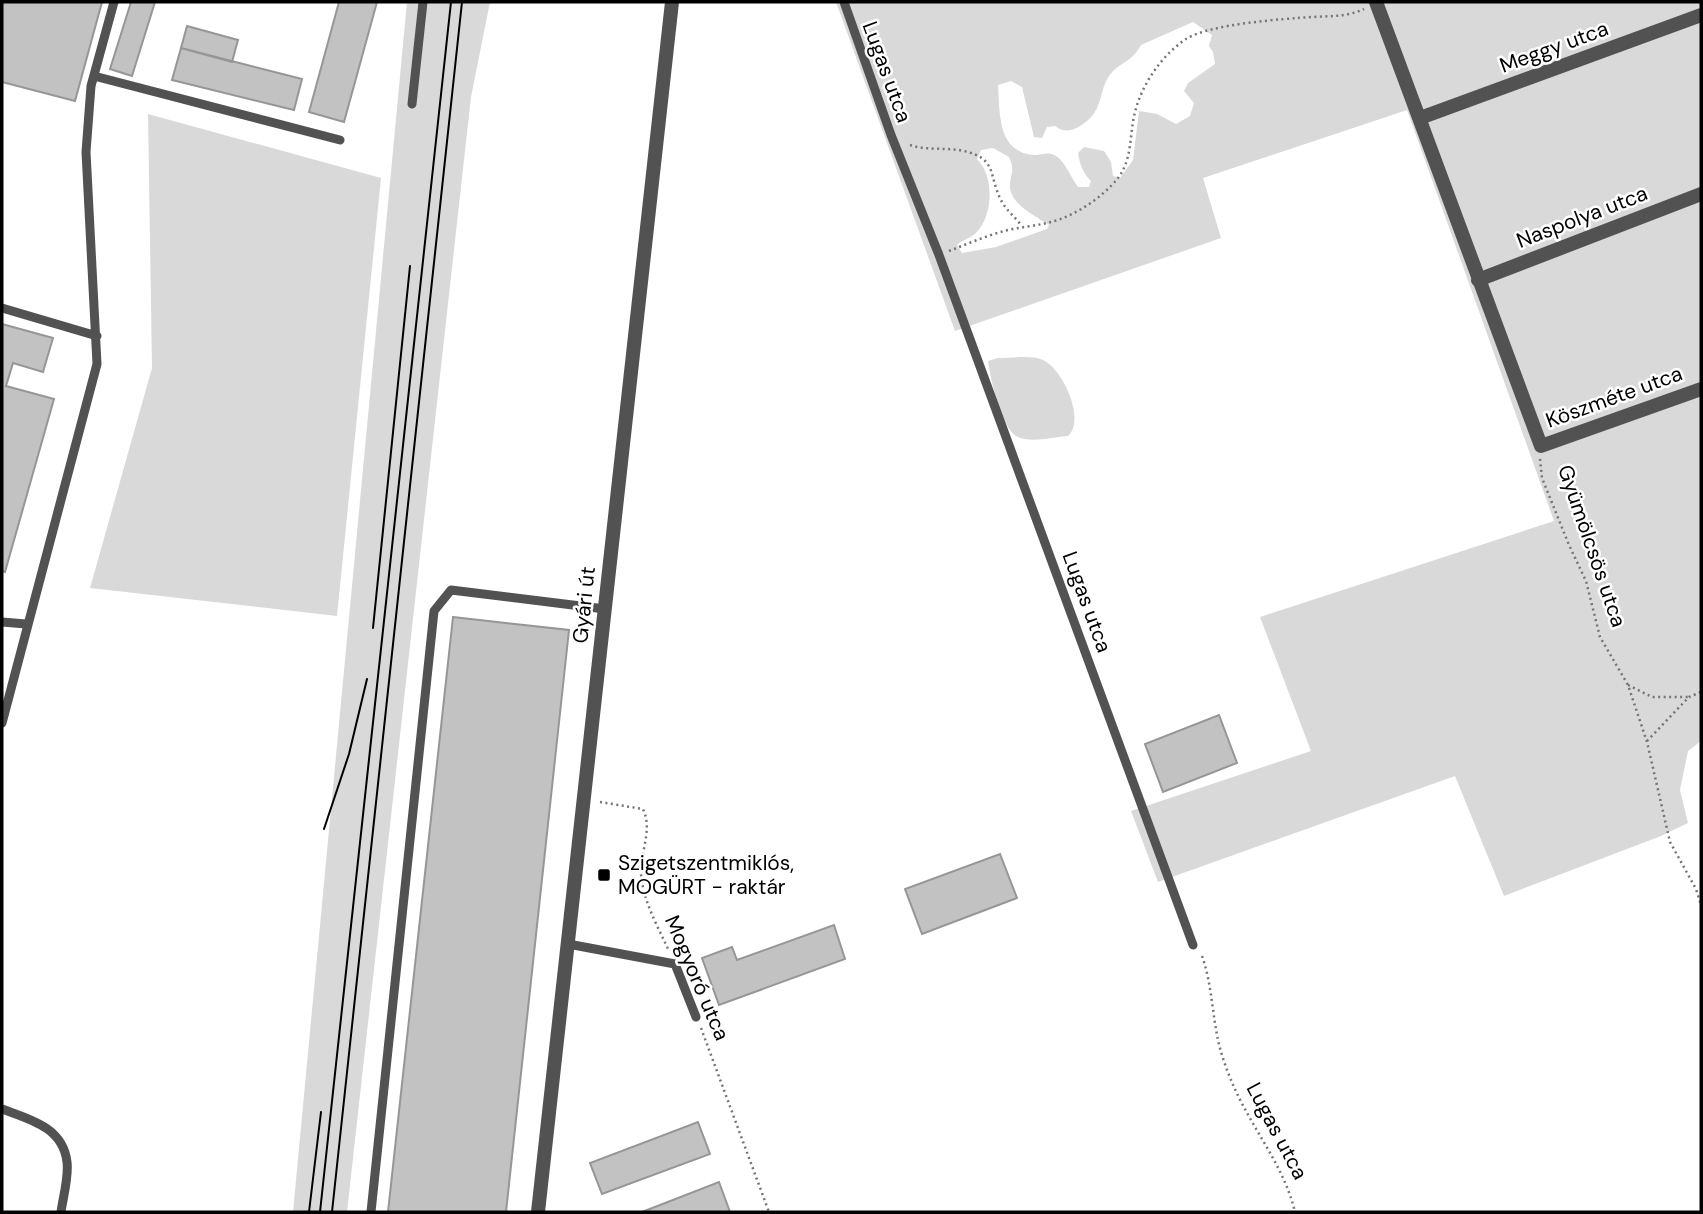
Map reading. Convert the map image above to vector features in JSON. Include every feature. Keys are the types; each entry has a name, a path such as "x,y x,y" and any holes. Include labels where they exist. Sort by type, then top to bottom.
{"street":[{"name":"Gyári út","path":"538,1212 672,2"},
{"name":"Gyümölcsös utca","path":"1376,2 1541,446"},
{"name":"Meggy utca","path":"1420,118 1701,15"},
{"name":"Naspolya utca","path":"1478,280 1701,194"},
{"name":"Köszméte utca","path":"1541,446 1701,388"}],"lane":[{"path":"2,723 26,624 97,364 86,152 94,76 114,2"},
{"path":"412,104 423,2"},
{"name":"Lugas utca","path":"844,2 1193,945"},
{"path":"94,76 340,140"},
{"path":"2,308 97,336"},
{"path":"371,1212 434,611 451,590 605,609"},
{"path":"2,622 26,624"},
{"path":"568,944 676,964"},
{"name":"Mogyoró utca","path":"676,964 696,1017"},
{"path":"2,1109 40,1123 60,1138 67,1162 61,1212"}],"path":[{"path":"939,255 1004,231 1066,217 1118,178 1129,158 1134,113 1143,88 1174,48 1187,38 1201,32 1275,20 1337,17 1356,13 1376,2"},
{"path":"891,135 923,149 960,150 975,154 987,162 993,172 1001,200 1022,227"},
{"name":"Gyümölcsös utca","path":"1541,446 1542,478 1586,581 1600,637 1628,685 1647,742 1670,842 1696,889 1701,905"},
{"path":"1628,685 1652,697 1689,697 1701,692"},
{"path":"1647,742 1689,697"},
{"name":"Mogyoró utca","path":"584,799 643,809 648,820 641,874 651,912 676,964"},
{"name":"Lugas utca","path":"1193,945 1203,961 1211,992 1217,1037 1233,1085 1272,1154 1291,1195 1295,1212"},
{"name":"Mogyoró utca","path":"696,1017 769,1212"}],"shaded area":[{"path":"407,2 490,2 471,97 347,1212 293,1212"},
{"path":"836,2 1701,2 1701,741 1688,751 1680,790 1688,823 1661,836 1504,896 1455,776 1158,882 1131,811 1311,751 1260,617 1554,521 1407,110 1203,178 1221,238 955,331","holes":["1193,22 1212,35 1209,46 1215,64 1188,83 1184,91 1194,103 1190,116 1176,124 1157,114 1139,111 1133,160 1120,178 1113,176 1111,162 1104,151 1084,147 1078,153 1084,172 1091,181 1089,187 1078,187 1059,158 1050,154 1023,153 1007,139 1001,119 998,85 1011,81 1022,87 1034,137 1042,138 1047,127 1073,129 1094,113 1108,78 1135,54 1141,45","993,148 1009,157 1012,168 1011,192 1018,204 1049,225 1047,229 996,247 962,253 957,245 971,237 982,226 989,207 987,176 977,159 981,150"]},
{"path":"148,114 381,178 337,616 90,588 152,368"},
{"path":"998,358 1033,358 1051,365 1070,395 1073,407 1073,429 1068,436 1029,440 1012,433 1002,415 989,369 988,361"}],"building":[{"path":"2,2 102,2 75,101 2,82"},
{"path":"131,2 155,2 132,76 110,69"},
{"path":"339,2 377,2 344,122 309,112"},
{"path":"187,26 238,40 232,62 181,48"},
{"path":"181,48 302,79 294,110 172,80"},
{"path":"2,324 53,338 43,372 13,363 6,386 54,399 5,572 2,571"},
{"path":"453,617 569,630 506,1212 388,1212"},
{"path":"1219,715 1237,763 1163,792 1145,744"},
{"path":"1000,854 1017,898 922,934 905,889"},
{"path":"834,925 845,959 719,1005 702,958 732,947 737,960"},
{"path":"698,1122 710,1154 602,1194 590,1163"},
{"path":"719,1182 730,1212 642,1212"}],"tram line":[{"path":"320,1212 451,2"},
{"path":"332,1212 462,2"},
{"path":"373,628 410,266"},
{"path":"324,829 349,754 367,679"},
{"path":"309,1212 321,1112"}],"place":[{"name":"Szigetszentmiklós, MOGÜRT - raktár","path":"604,875"}]}
